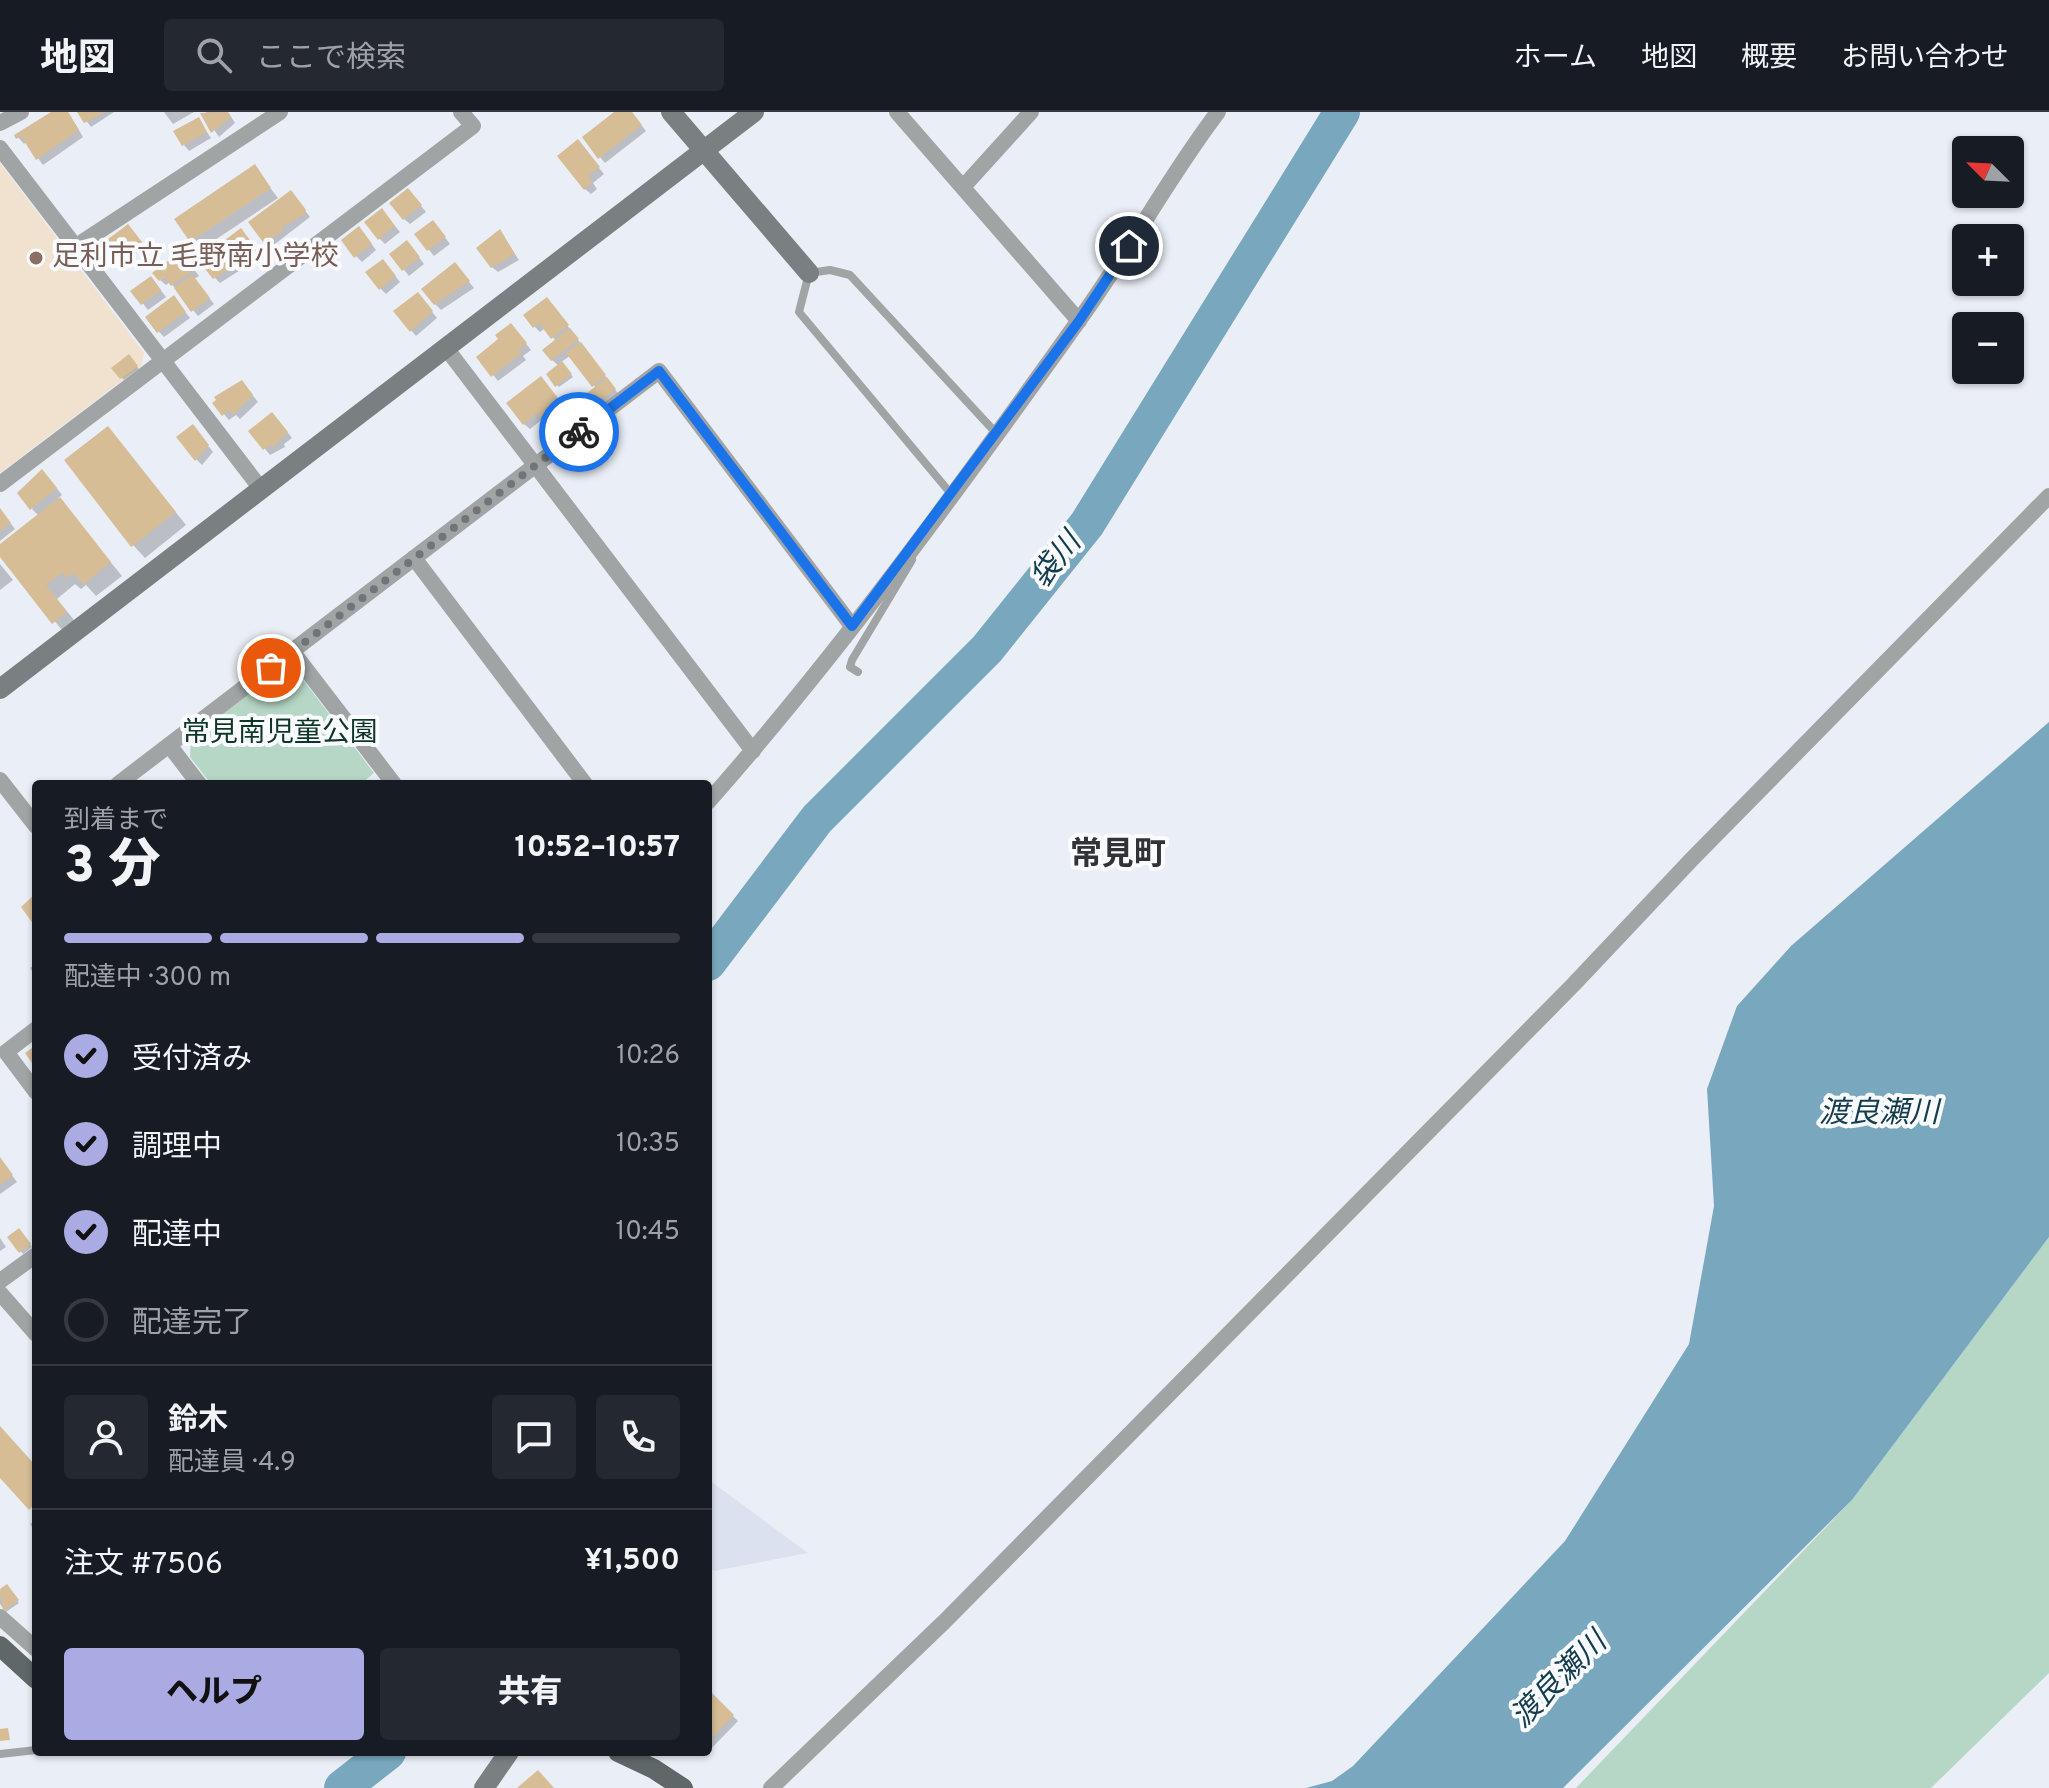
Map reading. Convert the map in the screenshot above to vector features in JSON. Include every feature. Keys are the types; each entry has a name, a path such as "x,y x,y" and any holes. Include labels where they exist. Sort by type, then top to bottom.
{"main road":[{"path":"0,1646 32,1675"},
{"path":"626,1756 683,1788"}],"street":[{"path":"0,123 21,112"},
{"path":"75,247 280,112"},
{"path":"0,484 473,126 461,112"},
{"path":"671,112 809,273"},
{"path":"0,689 754,112"},
{"path":"897,112 1079,321"},
{"path":"964,186 1031,112"},
{"path":"712,797 753,751 952,495 1079,321 1218,112"},
{"path":"0,148 261,489"},
{"path":"446,348 753,751"},
{"path":"123,780 659,371 852,626"},
{"path":"771,1788 945,1621 1573,985 1703,847 2049,496"},
{"path":"414,558 582,780"},
{"path":"292,651 391,780"},
{"path":"169,745 196,780"},
{"path":"0,780 32,821"},
{"path":"32,1032 6,1052 32,1087"},
{"path":"0,1281 32,1258"},
{"path":"0,1293 32,1329"},
{"path":"0,1617 32,1645"},
{"path":"484,1788 506,1756"}],"lane":[{"path":"952,495 799,312 809,273 830,270 850,275 996,433"},
{"path":"858,672 850,667 852,660 906,575 926,530"},
{"path":"0,1754 32,1750"}],"shaded area":[{"name":"足利市立 毛野南小学校","path":"0,163 144,353 141,366 0,473"},
{"path":"712,1483 808,1553 714,1571"}],"green space":[{"name":"常見南児童公園","path":"276,673 298,673 374,773 366,780 208,780 190,757 191,738"},
{"path":"2049,1237 2049,1673 1931,1788 1576,1788 1852,1500"}],"water":[{"name":"渡良瀬川","path":"2049,722 2049,1237 1852,1500 1563,1788 1306,1788 1332,1781 1353,1766 1565,1541 1689,1344 1714,1206 1707,1089 1737,1006 1791,946"}],"building":[{"path":"51,112 68,112 79,130 36,160 21,136 16,139 14,135"},
{"path":"77,112 105,112 84,123"},
{"path":"228,112 231,117 211,133 200,113"},
{"path":"614,112 632,112 642,125 598,159 582,137"},
{"path":"199,117 207,132 182,146 173,131"},
{"path":"578,139 600,167 588,176 593,182 584,190 557,156"},
{"path":"255,164 271,188 190,242 174,219"},
{"path":"408,188 422,205 403,220 389,203"},
{"path":"291,190 306,210 304,215 263,242 248,222"},
{"path":"382,208 395,226 378,240 364,222"},
{"path":"433,220 446,237 427,251 414,234"},
{"path":"128,224 142,242 114,258 103,243"},
{"path":"359,226 372,244 354,258 341,240"},
{"path":"241,228 255,247 254,253 213,279 198,260"},
{"path":"500,229 515,254 491,268 476,248"},
{"path":"407,240 420,257 402,271 389,254"},
{"path":"181,251 195,269 171,286 164,277 159,281 152,273"},
{"path":"383,259 396,276 379,290 365,272"},
{"path":"455,262 470,281 434,305 421,289"},
{"path":"192,274 210,298 191,312 174,288"},
{"path":"151,276 161,290 141,305 130,291"},
{"path":"418,292 433,311 410,332 393,311"},
{"path":"174,295 186,312 157,333 145,317"},
{"path":"547,297 569,325 551,339 539,323 533,328 523,315"},
{"path":"511,323 527,343 519,349 522,353 491,377 476,357 498,339 495,335"},
{"path":"570,328 579,339 551,361 542,350"},
{"path":"581,342 606,375 592,387 566,353"},
{"path":"129,354 138,366 120,379 111,368"},
{"path":"562,361 572,374 555,387 546,374"},
{"path":"541,376 558,398 551,403 555,408 541,418 538,413 523,425 506,403"},
{"path":"607,377 616,389 586,413 576,402"},
{"path":"242,380 253,395 233,415 229,410 222,416 212,403 216,400 214,397"},
{"path":"272,412 288,432 272,448 270,445 263,450 248,431"},
{"path":"193,424 209,445 195,461 176,437"},
{"path":"108,426 176,512 131,547 64,460"},
{"path":"42,469 57,488 30,510 17,493"},
{"path":"60,497 111,562 83,585 74,573 67,578 62,573 46,585 67,612 52,624 0,557 0,544"},
{"path":"0,508 11,523 0,531"},
{"path":"32,897 32,922 21,907"},
{"path":"32,1048 32,1063 25,1053"},
{"path":"0,1157 13,1175 0,1185"},
{"path":"19,1228 31,1244 19,1253 7,1237"},
{"path":"0,1426 32,1462 32,1507 29,1510 0,1478"},
{"path":"7,1584 19,1600 3,1611 0,1589"},
{"path":"712,1693 734,1715 712,1738"},
{"path":"8,1728 10,1740 0,1741 0,1729"},
{"path":"538,1770 554,1788 517,1788"}],"waterway":[{"name":"袋川","path":"712,958 817,819 987,649 1087,524 1342,112"},
{"name":"袋川","path":"342,1788 383,1756"}],"way so far":[{"path":"271,668 579,432"}],"place":[{"name":"足利市立 毛野南小学校","path":"36,258"}],"district":[{"name":"常見町","path":"1118,856"}],"route":[{"path":"579,432 659,371 852,626 1079,321 1129,246"}]}
